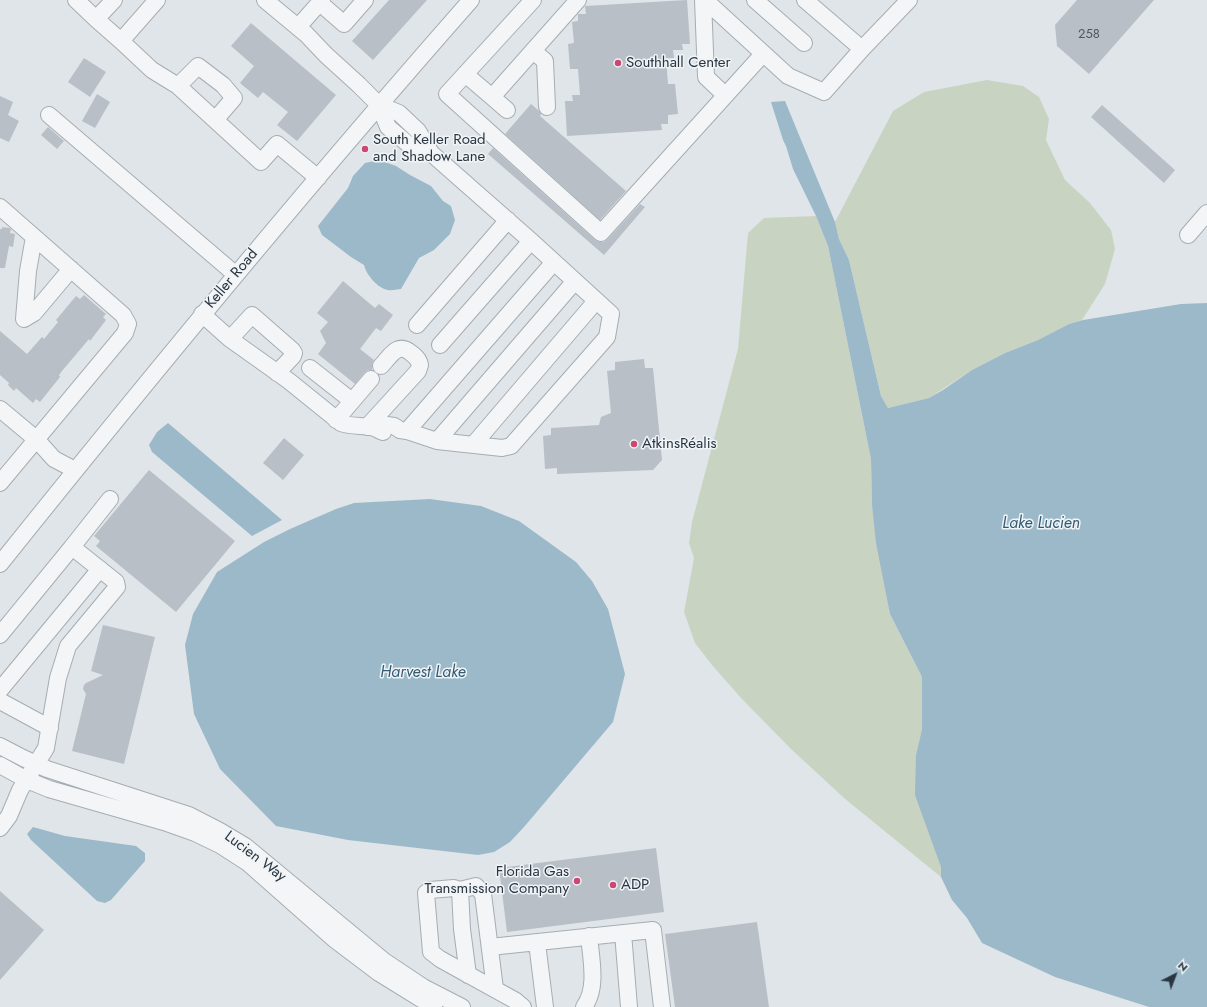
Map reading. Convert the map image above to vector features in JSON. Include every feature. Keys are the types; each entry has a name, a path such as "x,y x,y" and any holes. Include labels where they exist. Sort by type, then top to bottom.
{"street":[{"path":"76,0 152,70 178,86 262,162 277,144 318,178"},
{"path":"96,19 114,0"},
{"path":"121,41 157,0"},
{"path":"202,314 230,339 289,381 336,420 348,425 371,428 378,431 394,433 403,431 437,440 502,448 511,446 607,337 611,314 508,220 431,153 418,130 399,113 379,105 306,34 265,0"},
{"path":"298,27 321,1 344,24 365,0"},
{"name":"Keller Road","path":"0,564 235,274 471,0"},
{"path":"532,0 447,94 601,233 762,54"},
{"path":"492,97 578,0"},
{"path":"704,0 706,78 725,95"},
{"path":"704,0 788,76 824,92 862,49 909,0"},
{"path":"755,0 804,43"},
{"path":"805,0 862,49"},
{"path":"533,51 545,61 547,107"},
{"path":"178,86 198,66 223,85 234,98 215,120"},
{"path":"465,74 507,110"},
{"path":"49,115 235,274"},
{"path":"0,207 123,315 128,324 125,333 0,483"},
{"path":"1188,234 1207,213"},
{"path":"417,325 508,220"},
{"path":"34,237 28,271 24,319 34,313 70,269"},
{"path":"440,345 531,241"},
{"path":"403,431 554,262"},
{"path":"437,440 575,281"},
{"path":"473,445 596,300"},
{"path":"230,339 252,315 294,353 277,373"},
{"path":"371,428 418,371 420,365 416,358 403,348 396,350 381,366"},
{"path":"310,368 352,401"},
{"path":"336,420 370,379"},
{"path":"0,409 36,439 54,459 75,470"},
{"path":"0,635 72,548 110,499"},
{"path":"0,828 9,816 20,790 46,748 58,678 68,646 117,587 116,582 72,548"},
{"path":"0,690 100,569"},
{"path":"0,701 50,728"},
{"name":"Lucien Way","path":"0,746 37,764 189,816 220,831 246,846 384,961 423,987 462,1007"},
{"name":"Lucien Way","path":"0,765 27,780 61,793 164,822 195,833 220,845 248,863 334,939 378,973 434,1007"},
{"path":"495,989 483,894 476,886 460,890 454,888 430,890 426,893 432,952 440,959 516,1001 522,1007"},
{"path":"460,890 462,930 468,974"},
{"path":"490,947 653,930 662,1007"},
{"path":"622,933 629,1007"},
{"path":"584,1007 589,1000 593,988 589,936"},
{"path":"537,943 545,1007"}],"green space":[{"path":"987,80 1023,86 1039,97 1049,119 1046,140 1065,180 1090,203 1111,230 1115,249 1105,284 1082,320 1069,324 1038,340 1005,353 972,370 929,398 888,408 881,396 849,260 839,239 835,222 893,111 924,92"},
{"path":"816,216 828,246 871,459 872,505 890,614 922,677 922,729 916,755 941,867 941,877 844,798 790,748 742,699 695,643 684,612 694,558 689,543 692,522 738,349 748,233 764,218"}],"water":[{"name":"Lake Lucien","path":"785,101 835,222 839,239 849,260 881,396 888,408 929,398 972,370 1005,353 1038,340 1069,324 1083,320 1181,304 1207,303 1207,1007 1149,1007 1055,977 982,943 967,918 952,900 941,877 941,867 915,795 916,755 922,729 922,677 890,614 876,543 872,505 871,459 828,246 816,216 793,169 771,102"},
{"path":"379,160 396,166 431,186 443,201 451,206 455,220 450,234 434,250 419,258 401,289 384,289 376,284 365,269 364,265 322,235 318,226 348,188 353,176 365,163"},
{"path":"168,423 282,520 252,536 152,452 149,445 157,432"},
{"name":"Harvest Lake","path":"430,499 481,506 519,521 576,562 592,581 608,609 625,674 613,722 524,827 510,842 494,852 478,855 348,840 276,826 220,769 194,714 185,645 193,614 217,572 264,542 290,529 336,509 354,503"},
{"path":"33,827 65,836 136,846 145,853 145,861 111,900 105,903 97,901 31,840 27,834"}],"building":[{"path":"389,0 427,0 373,60 352,41"},
{"name":"Southhall Center","path":"687,0 690,44 682,44 683,50 673,50 674,58 666,58 668,84 675,84 678,114 668,115 668,124 661,124 662,130 567,136 565,101 573,101 572,95 580,95 578,69 570,69 568,44 574,43 572,22 578,21 578,14 586,14 585,6"},
{"path":"1077,0 1154,0 1089,74 1057,46 1055,25"},
{"path":"251,23 336,95 297,141 277,125 288,112 263,92 258,98 240,83 254,66 231,46"},
{"path":"84,58 106,72 90,97 68,82"},
{"path":"97,94 110,102 95,128 82,121"},
{"path":"0,96 13,102 8,115 19,121 9,142 0,138"},
{"path":"531,104 541,114 540,116 626,191 600,220 505,134"},
{"path":"1102,105 1175,170 1164,183 1091,117"},
{"path":"48,127 64,141 57,149 41,135"},
{"path":"493,148 599,242 604,242 608,239 640,204 645,207 604,255 488,154"},
{"path":"2,227 11,229 10,233 15,234 13,247 9,246 5,268 0,268 0,229 2,229"},
{"path":"343,281 375,308 379,304 393,315 381,331 376,328 360,349 374,360 372,370 368,370 364,373 355,384 318,354 326,343 320,331 328,322 317,313"},
{"path":"84,295 106,314 103,317 106,320 90,341 89,339 62,371 59,375 60,377 40,402 36,399 33,403 16,388 14,391 8,385 9,383 0,375 0,331 27,354 42,337 44,339 58,322 56,320 76,296 80,299"},
{"path":"644,359 645,368 653,368 662,460 653,470 557,474 557,468 545,469 543,436 551,435 551,428 599,425 601,417 611,413 607,371 615,370 615,362"},
{"path":"284,438 304,455 283,480 263,463"},
{"path":"149,470 235,541 176,612 96,546 100,541 94,536"},
{"path":"103,625 155,637 124,764 72,751 86,694 83,689 84,685 103,675 91,671"},
{"path":"656,848 664,912 507,932 499,868"},
{"path":"0,891 44,930 0,980"},
{"path":"757,922 769,1007 675,1007 665,934"}],"place":[{"name":"Southhall Center","path":"618,63"},
{"name":"South Keller Road and Shadow Lane","path":"365,149"},
{"name":"AtkinsRéalis","path":"634,444"},
{"name":"Florida Gas Transmission Company","path":"577,881"},
{"name":"ADP","path":"613,885"}]}
